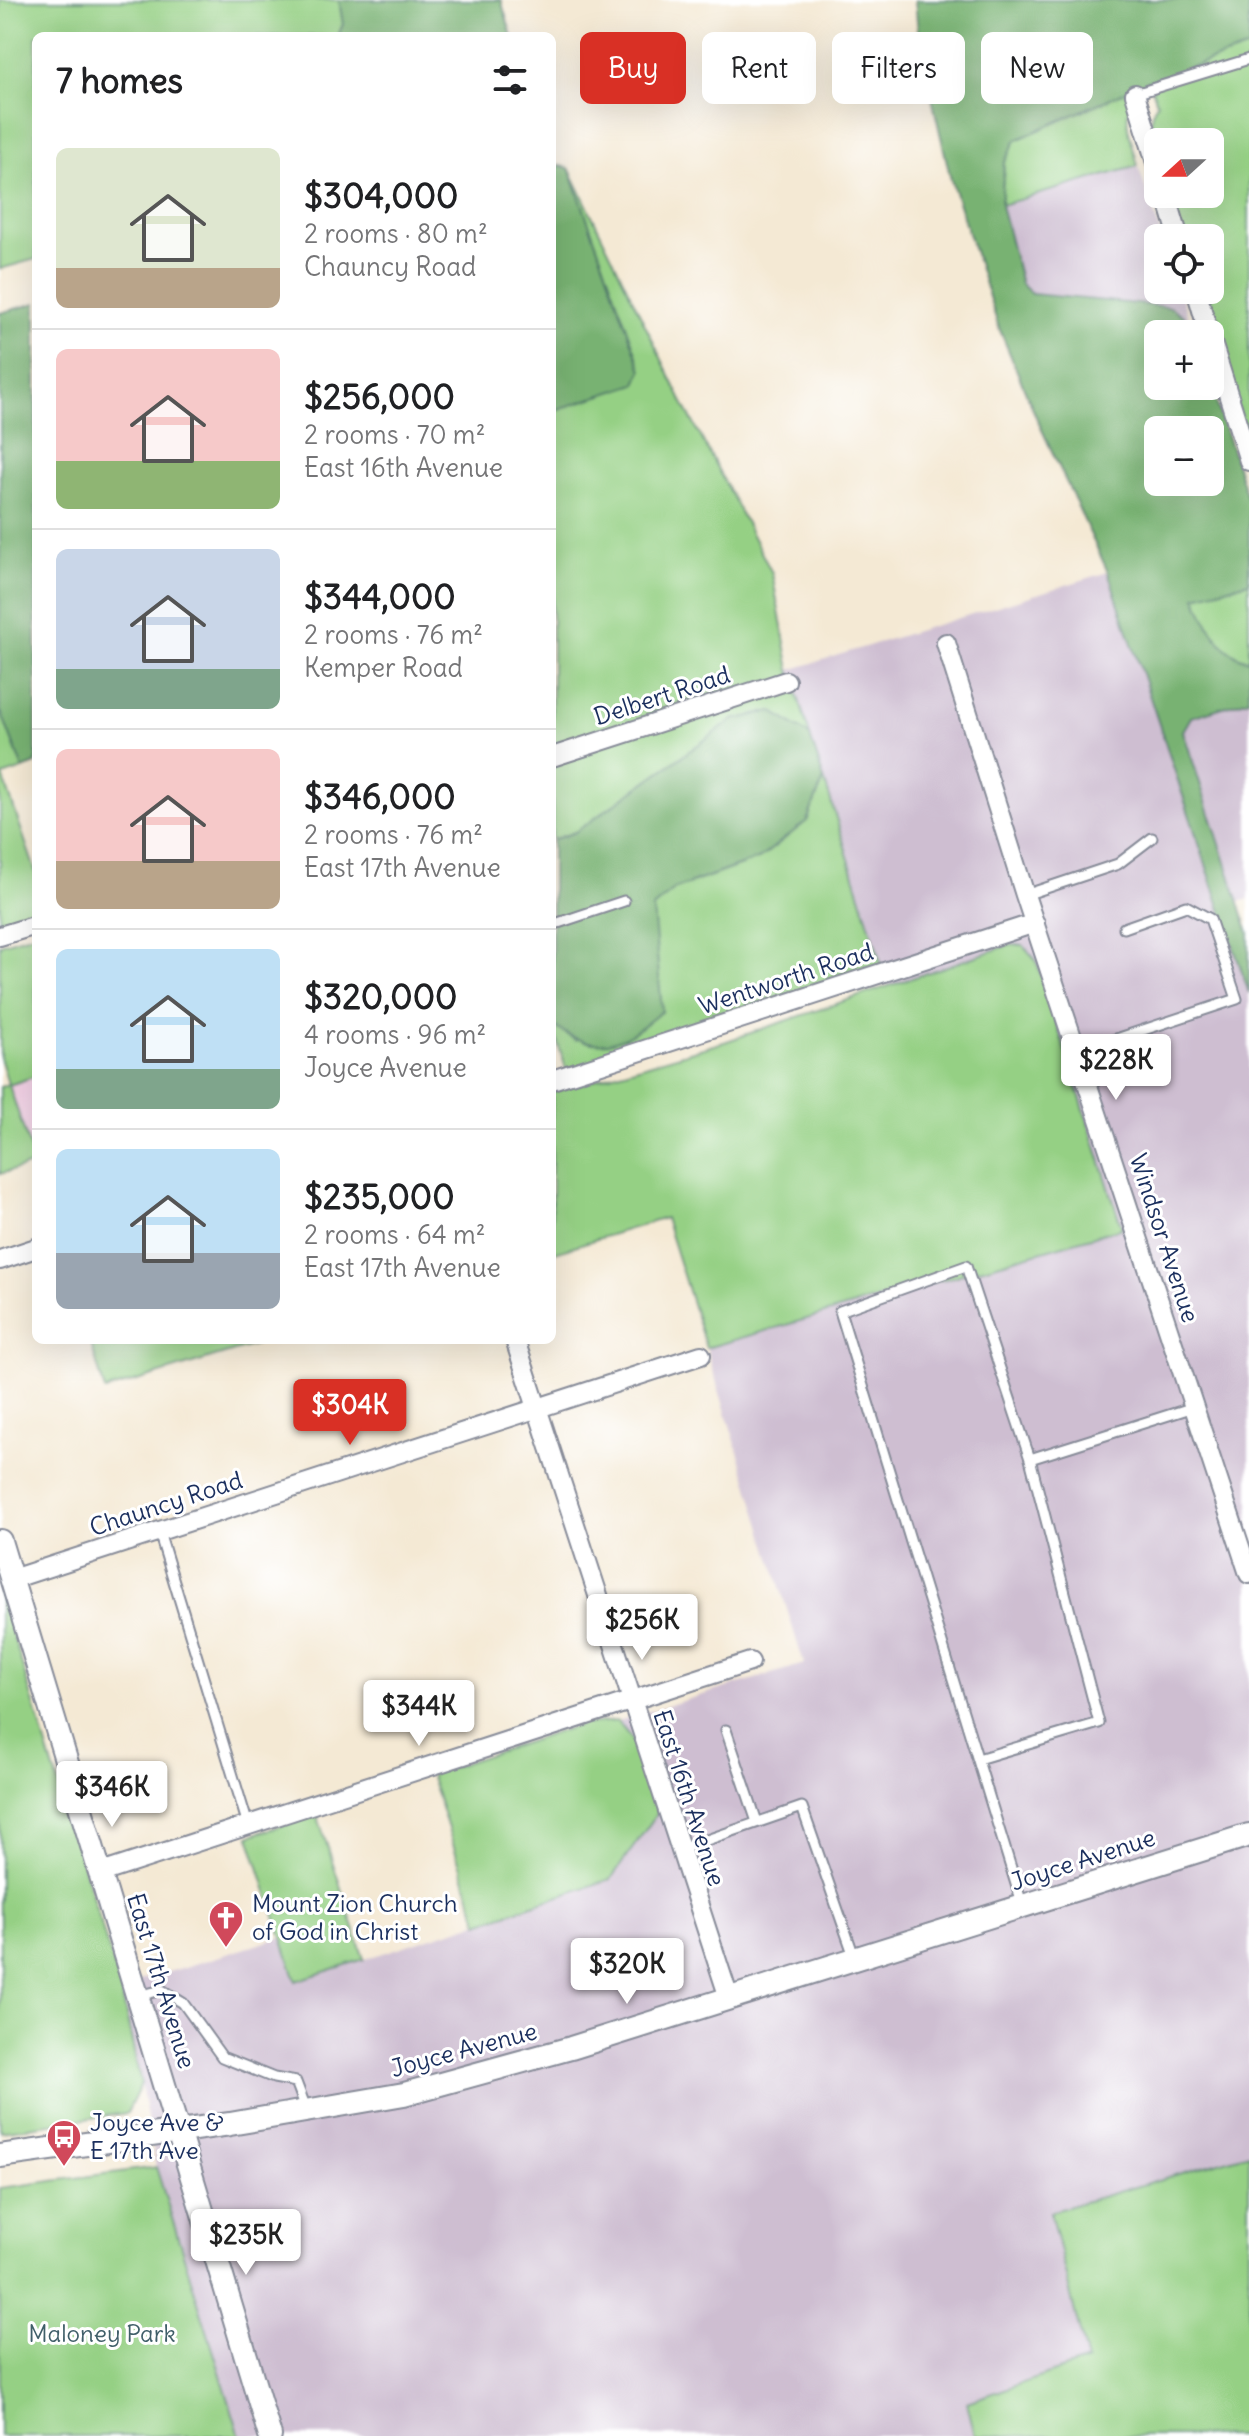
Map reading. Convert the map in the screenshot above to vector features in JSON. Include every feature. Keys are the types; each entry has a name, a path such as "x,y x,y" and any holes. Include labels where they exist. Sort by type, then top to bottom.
{"street":[{"path":"1135,94 1145,128"},
{"path":"1224,380 1249,461"},
{"name":"Windsor Avenue","path":"946,643 1025,895 1249,1574"},
{"name":"Delbert Road","path":"556,756 786,681"},
{"name":"Wentworth Road","path":"556,1079 1035,923"},
{"path":"0,936 32,926"},
{"path":"0,1260 32,1249"},
{"name":"East 16th Avenue","path":"516,1344 729,1998"},
{"name":"Chauncy Road","path":"12,1579 701,1355"},
{"name":"East 17th Avenue","path":"0,1541 270,2436"},
{"path":"101,1873 750,1662"},
{"name":"Joyce Avenue","path":"0,2156 179,2131 404,2094 571,2048 1249,1835"}],"lane":[{"path":"1135,94 1249,59"},
{"path":"1025,895 1118,864 1152,838"},
{"path":"556,924 624,901"},
{"path":"1077,1052 1237,999 1210,919 1186,906 1124,928"},
{"path":"978,1759 1099,1723 1030,1459 966,1266 840,1311 1023,1907"},
{"path":"1030,1459 1194,1407"},
{"path":"159,1532 248,1825"},
{"path":"726,1730 757,1822"},
{"path":"681,1849 802,1807 855,1959"},
{"path":"138,1996 162,1990 183,2003 222,2057 274,2078 296,2082 307,2111"}],"shaded area":[{"path":"1138,166 1144,184 1144,208 1152,208 1157,224 1144,224 1144,304 1184,304 1189,320 1170,307 1032,294 1021,284 1001,205"},
{"path":"1108,572 1249,993 1249,2153 1050,2212 1088,2362 967,2402 975,2436 240,2436 156,2167 120,1987 282,1937 297,1981 611,1879 635,1743 617,1721 804,1664 706,1348 1122,1228 1036,960 1023,945 1009,945 888,985 790,670"},
{"path":"1249,699 1249,899 1239,902 1183,731 1191,717"},
{"path":"32,1077 32,1155 9,1085"}],"green space":[{"path":"0,0 339,0 343,24 340,32 32,32 32,260 0,269"},
{"path":"339,0 501,0 511,32 340,32 343,24"},
{"path":"915,0 1249,0 1249,48 1149,81 1016,140 1004,163 1001,205 1021,284 1032,294 1170,307 1189,320 1144,320 1144,400 1216,400 1221,416 1144,416 1144,496 1224,496 1224,426 1249,503 1249,582 1196,596 1209,626 1222,644 1239,657 1249,660 1249,699 1191,717 1183,731 1249,933 1249,993 1108,572 1037,419 999,328 951,180 933,104 965,104 965,32 918,32"},
{"path":"1249,48 1249,444 1224,365 1224,320 1210,320 1204,304 1224,304 1224,224 1180,224 1174,208 1224,208 1224,128 1152,128 1151,118 1157,103 1150,82 1128,111 1129,130 1138,166 1001,205 1004,163 1016,140 1149,81"},
{"path":"556,165 569,168 642,370 636,384 556,410"},
{"path":"569,168 681,399 772,573 790,670 810,736 772,711 575,832 556,839 556,410 635,384 642,370"},
{"path":"32,304 32,766 23,769 0,709 0,313"},
{"path":"1249,582 1249,660 1230,651 1215,635 1196,596"},
{"path":"0,709 23,769 3,776 32,861 32,921 0,930"},
{"path":"772,711 810,736 824,779 807,821 760,858 675,889 653,908 662,1011 634,1032 609,1043 583,1041 568,1035 556,1028 556,839 575,832 733,720"},
{"path":"824,779 882,966 567,1072 556,1038 556,1028 576,1040 662,1012 652,908 675,889 760,858 807,821"},
{"path":"32,934 32,1077 9,1085 32,1155 32,1165 0,1174 0,1087 8,1084 0,1057 0,944"},
{"path":"1009,945 1023,945 1036,960 1122,1228 706,1348 665,1218 556,1252 556,1091 724,1042"},
{"path":"91,1344 257,1344 105,1391"},
{"path":"0,1593 120,1987 141,2084 127,2113 0,2131"},
{"path":"617,1721 635,1743 658,1812 611,1879 479,1923 430,1774 582,1724"},
{"path":"317,1814 364,1959 296,1981 249,1836"},
{"path":"1249,2153 1249,2436 975,2436 967,2402 1087,2361 1050,2212"},
{"name":"Maloney Park","path":"156,2167 240,2436 0,2436 0,2188"}],"place":[{"name":"Mount Zion Church of God in Christ","path":"226,1949"},
{"name":"Joyce Ave & E 17th Ave","path":"64,2168"}]}
